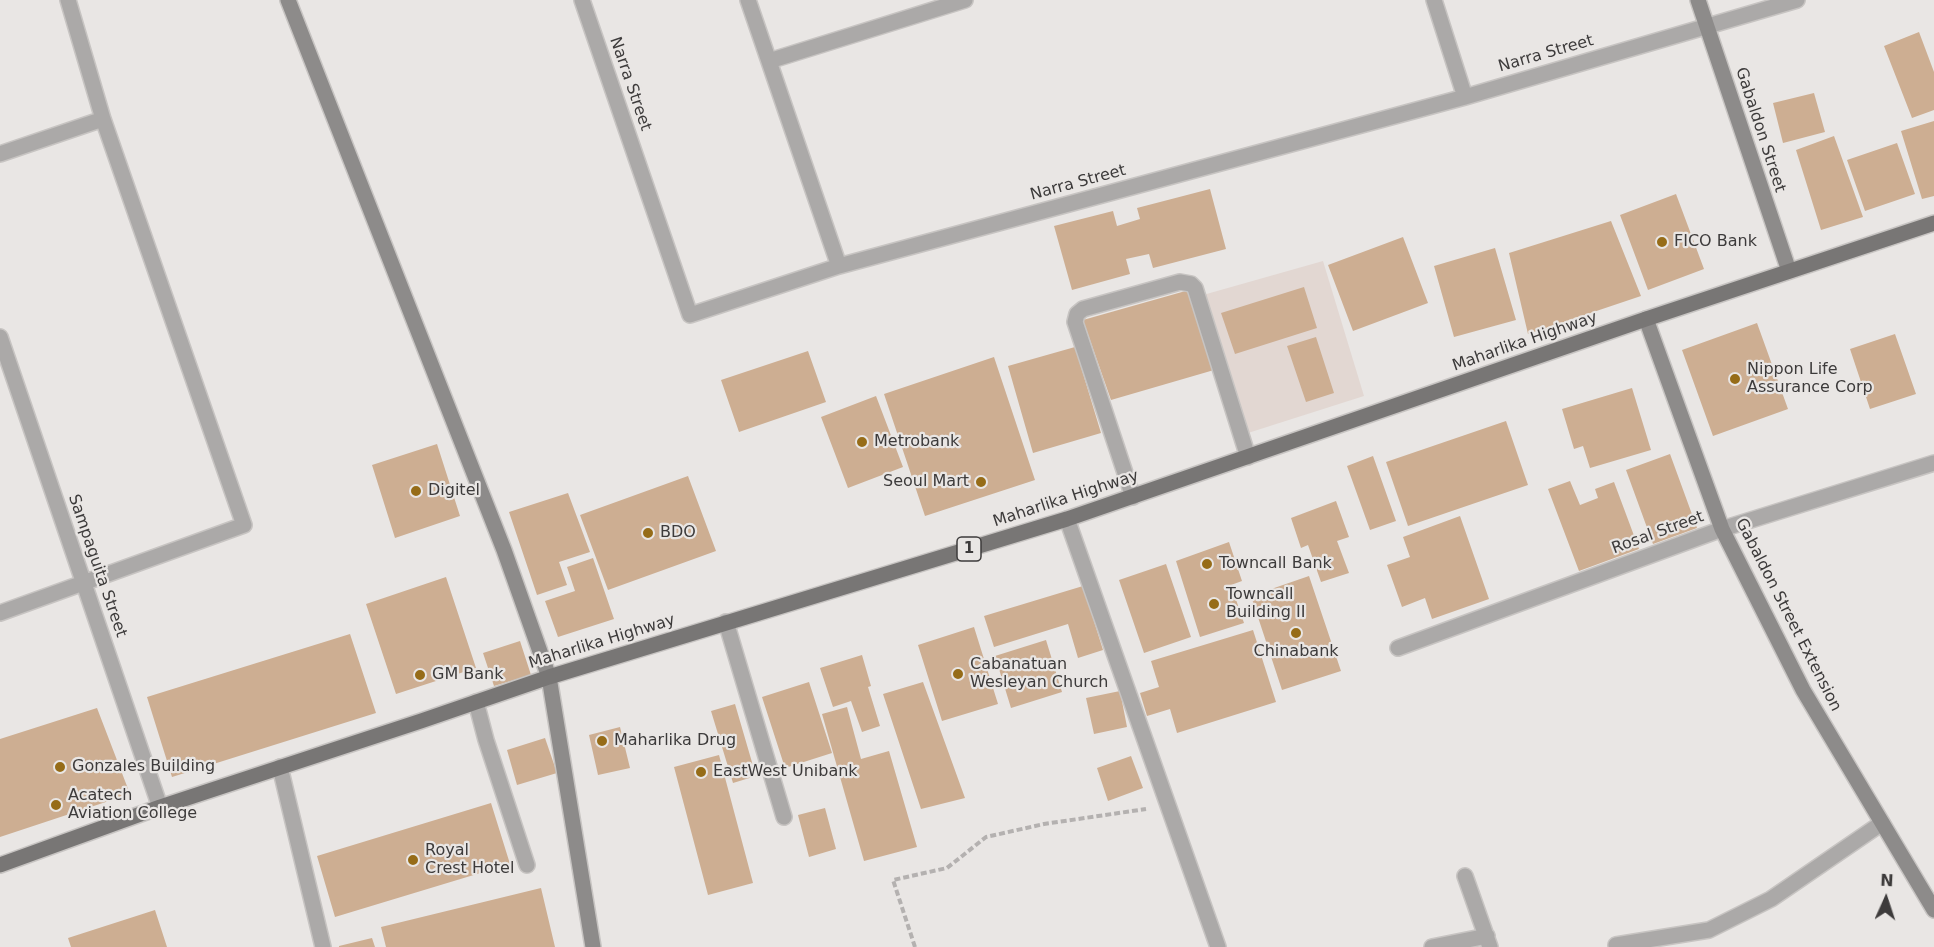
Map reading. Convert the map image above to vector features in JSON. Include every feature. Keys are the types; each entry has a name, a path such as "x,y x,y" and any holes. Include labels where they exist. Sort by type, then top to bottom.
{"main road":[{"name":"Maharlika Highway","path":"0,865 160,807 549,677 1067,519 1646,319 1934,223"}],"street":[{"path":"0,613 244,525 103,119 68,0"},
{"path":"288,0 504,550 549,677 593,947"},
{"name":"Narra Street","path":"582,0 690,315 839,266 1465,97 1797,0"},
{"path":"748,0 839,266"},
{"path":"769,61 965,0"},
{"path":"1434,0 1465,97"},
{"name":"Gabaldon Street","path":"1698,0 1789,271"},
{"path":"0,154 103,119"},
{"path":"1133,496 1075,322 1077,314 1083,309 1180,282 1191,284 1195,288 1248,457"},
{"name":"Gabaldon Street Extension","path":"1646,319 1722,529 1803,690 1934,910"},
{"name":"Sampaguita Street","path":"0,337 160,807"},
{"name":"Rosal Street","path":"1398,648 1722,529 1934,463"},
{"path":"1067,519 1218,947"},
{"path":"726,622 784,817"},
{"path":"476,702 486,740 527,865"},
{"path":"280,767 323,947"},
{"path":"1616,945 1709,930 1771,898 1882,823"},
{"path":"1432,947 1488,942 1465,876"}],"path":[{"path":"915,947 893,880 947,868 987,837 1044,824 1168,805"}],"shaded area":[{"path":"1323,261 1364,396 1248,433 1203,295"}],"building":[{"path":"1919,32 1934,72 1934,110 1912,118 1884,46"},
{"path":"1814,93 1825,132 1783,143 1773,103"},
{"path":"1934,121 1934,196 1922,199 1901,131"},
{"path":"1834,136 1863,217 1821,230 1796,150"},
{"path":"1897,143 1915,194 1865,211 1847,160"},
{"path":"1210,189 1226,249 1153,268 1149,254 1126,259 1130,274 1072,290 1054,226 1113,211 1117,226 1140,219 1137,208"},
{"name":"FICO Bank","path":"1676,194 1704,269 1648,290 1620,215"},
{"path":"1611,221 1641,296 1528,334 1509,253"},
{"path":"1403,237 1428,303 1353,331 1328,265"},
{"path":"1495,248 1516,320 1454,337 1434,266"},
{"path":"1304,287 1317,328 1235,354 1221,313"},
{"path":"1189,290 1214,370 1111,400 1083,320"},
{"name":"Nippon Life Assurance Corp","path":"1757,323 1788,409 1713,436 1682,350"},
{"path":"1895,334 1916,394 1870,409 1850,349"},
{"path":"1316,337 1334,393 1306,402 1287,346"},
{"path":"1075,347 1101,433 1033,453 1008,366"},
{"path":"808,351 826,402 739,432 721,380"},
{"path":"994,357 1035,480 925,516 884,394"},
{"path":"1632,388 1651,450 1590,468 1583,446 1574,449 1562,409"},
{"name":"Metrobank","path":"876,396 903,467 848,488 821,417"},
{"path":"1506,421 1528,485 1408,526 1386,462"},
{"name":"Digitel","path":"437,444 460,516 395,538 372,465"},
{"path":"1670,454 1697,528 1653,544 1626,470"},
{"path":"1373,456 1396,521 1370,530 1347,466"},
{"name":"BDO","path":"688,476 716,551 608,590 580,515"},
{"path":"1570,481 1580,505 1598,498 1595,489 1614,482 1639,549 1579,571 1548,489"},
{"path":"568,493 590,552 559,562 567,585 537,595 509,512"},
{"path":"1336,501 1349,537 1337,541 1349,573 1321,582 1308,545 1301,548 1291,518"},
{"path":"1460,516 1489,599 1432,619 1425,598 1402,607 1387,565 1410,557 1403,537"},
{"name":"Towncall Building II","path":"1229,542 1242,581 1231,585 1244,623 1200,637 1176,561"},
{"path":"593,558 614,619 558,637 545,601 575,591 567,567"},
{"path":"1166,564 1191,637 1144,653 1119,580"},
{"name":"Chinabank","path":"1309,576 1341,671 1282,690 1251,596"},
{"path":"446,577 476,668 396,694 366,604"},
{"path":"1083,586 1103,650 1078,658 1068,624 994,647 984,616"},
{"name":"Cabanatuan Wesleyan Church","path":"974,627 998,704 942,721 918,645"},
{"path":"1253,630 1276,702 1177,733 1170,709 1147,716 1140,693 1159,687 1151,661"},
{"path":"350,634 376,713 172,777 147,697"},
{"path":"1046,640 1062,692 1011,708 995,656"},
{"path":"520,641 531,675 494,686 483,653"},
{"path":"862,655 871,686 868,687 880,726 862,732 851,701 833,707 820,668"},
{"path":"809,682 832,753 785,768 762,697"},
{"path":"923,682 965,798 921,809 883,694"},
{"path":"1120,691 1127,727 1094,734 1086,698"},
{"path":"735,704 756,776 733,783 711,711"},
{"path":"847,707 861,759 889,751 917,847 864,861 822,714"},
{"name":"Gonzales Building","path":"97,708 130,794 0,837 0,739"},
{"path":"620,727 630,768 598,775 589,735"},
{"path":"545,738 557,773 517,785 507,750"},
{"path":"719,755 753,883 708,895 674,767"},
{"path":"1131,756 1143,788 1108,801 1097,768"},
{"name":"Royal Crest Hotel","path":"491,803 510,864 335,917 317,856"},
{"path":"825,808 836,849 809,857 798,815"},
{"path":"541,888 555,947 386,947 381,927"},
{"path":"155,910 167,947 71,947 68,938"},
{"path":"372,938 375,947 339,947 339,946"}],"place":[{"name":"FICO Bank","path":"1662,242"},
{"name":"Nippon Life Assurance Corp","path":"1735,379"},
{"name":"Metrobank","path":"862,442"},
{"name":"Seoul Mart","path":"981,482"},
{"name":"Digitel","path":"416,491"},
{"name":"BDO","path":"648,533"},
{"name":"Towncall Bank","path":"1207,564"},
{"name":"Towncall Building II","path":"1214,604"},
{"name":"Chinabank","path":"1296,633"},
{"name":"Cabanatuan Wesleyan Church","path":"958,674"},
{"name":"GM Bank","path":"420,675"},
{"name":"Maharlika Drug","path":"602,741"},
{"name":"Gonzales Building","path":"60,767"},
{"name":"EastWest Unibank","path":"701,772"},
{"name":"Acatech Aviation College","path":"56,805"},
{"name":"Royal Crest Hotel","path":"413,860"}]}
